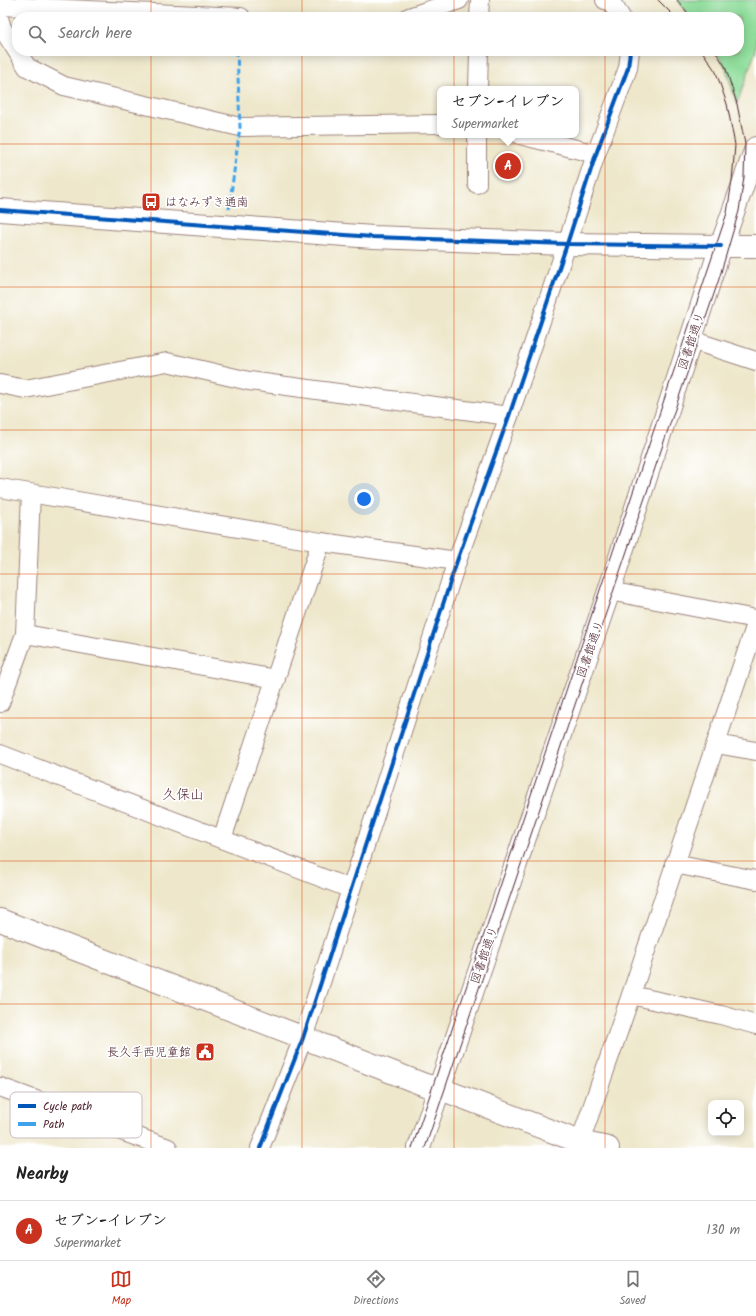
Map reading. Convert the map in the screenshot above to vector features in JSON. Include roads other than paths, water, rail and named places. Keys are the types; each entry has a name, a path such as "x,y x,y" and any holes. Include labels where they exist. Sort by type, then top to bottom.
{"street":[{"path":"424,12 459,0"},
{"path":"479,12 480,0"},
{"path":"605,0 610,2 617,12"},
{"path":"0,6 131,12"},
{"path":"0,21 2,28 12,43"},
{"path":"20,56 28,67 64,86 240,127 437,124"},
{"path":"478,86 479,56"},
{"path":"260,1148 303,1038 457,561 509,416 596,154 628,68 629,56"},
{"path":"477,138 477,184"},
{"path":"532,138 596,154"},
{"name":"図書館通り","path":"419,1148 438,1088 610,591 721,246 756,148"},
{"path":"0,210 373,237 567,244 756,246"},
{"path":"691,340 756,360"},
{"path":"0,384 25,389 167,362 249,381 509,416"},
{"path":"0,488 321,542 457,561"},
{"path":"0,703 25,634 31,494"},
{"path":"222,839 321,542"},
{"path":"610,591 756,619"},
{"path":"579,1145 631,996 674,864 756,624"},
{"path":"25,634 276,679"},
{"path":"716,744 756,751"},
{"path":"0,754 351,889"},
{"path":"674,864 756,880"},
{"path":"0,920 425,1085 438,1088 579,1145 608,1148"},
{"path":"631,996 721,1015 756,1025"},
{"path":"0,1087 14,1092"},
{"path":"140,1138 168,1148"}],"tram line":[{"path":"658,0 670,12"},
{"path":"677,0 687,12"},
{"path":"412,1148 727,213 732,181 735,145 727,104 716,72 705,56"},
{"path":"425,1148 719,279 739,211 744,177 745,144 737,104 725,66 718,56"}],"place":[{"name":"セブン-イレブン","path":"508,166"},
{"name":"はなみずき通南","path":"151,202"},
{"name":"長久手西児童館","path":"205,1052"}],"district":[{"name":"久保山","path":"183,794"}]}
